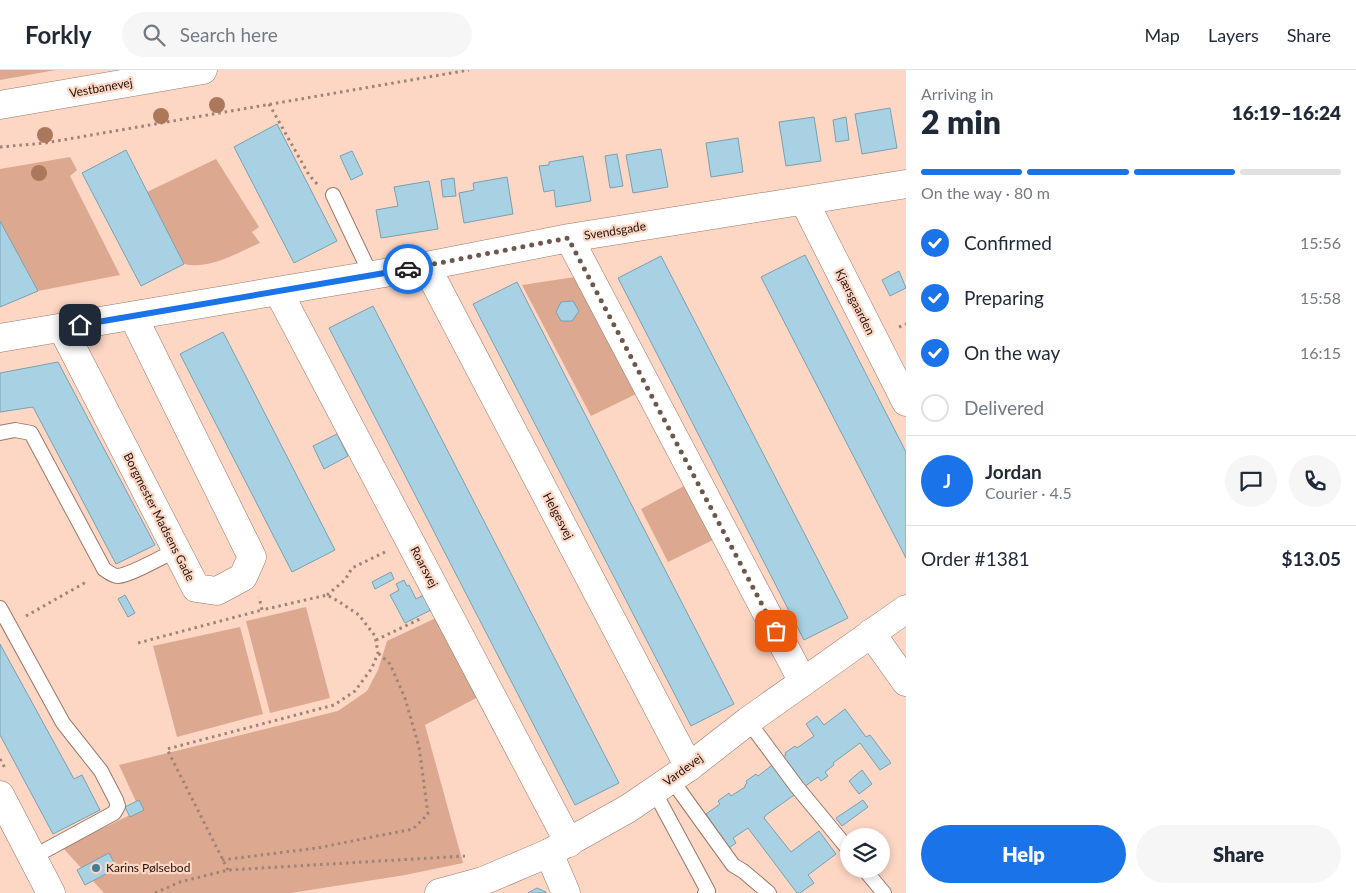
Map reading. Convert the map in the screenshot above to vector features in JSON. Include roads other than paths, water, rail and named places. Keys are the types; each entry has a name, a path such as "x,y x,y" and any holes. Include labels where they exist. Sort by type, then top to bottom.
{"street":[{"name":"Vestbanevej","path":"0,105 203,70"},
{"name":"Svendsgade","path":"0,338 371,276 568,238 906,184"},
{"name":"Kjærsgaarden","path":"804,201 906,402"},
{"path":"568,238 803,682"},
{"name":"Helgesvej","path":"426,266 671,779"},
{"name":"Roarsvej","path":"278,291 445,607 559,848 566,893"},
{"name":"Borgmester Madsens Gade","path":"62,328 196,588 217,591 243,577 252,557 132,316"},
{"name":"Vardevej","path":"439,893 482,881 559,848 629,808 906,609"},
{"path":"871,634 906,682"},
{"path":"0,795 51,893"}],"lane":[{"path":"332,194 371,276"},
{"path":"0,433 15,430 31,433 106,571 117,576 126,574 176,550"},
{"path":"0,608 63,723 101,771 118,806 114,813 33,857"},
{"path":"748,722 797,787 840,839"},
{"path":"671,779 708,891 705,893"},
{"path":"671,779 733,865 744,871 769,893"},
{"path":"872,878 884,893"}],"place":[{"name":"Karins Pølsebod","path":"96,868"}]}
